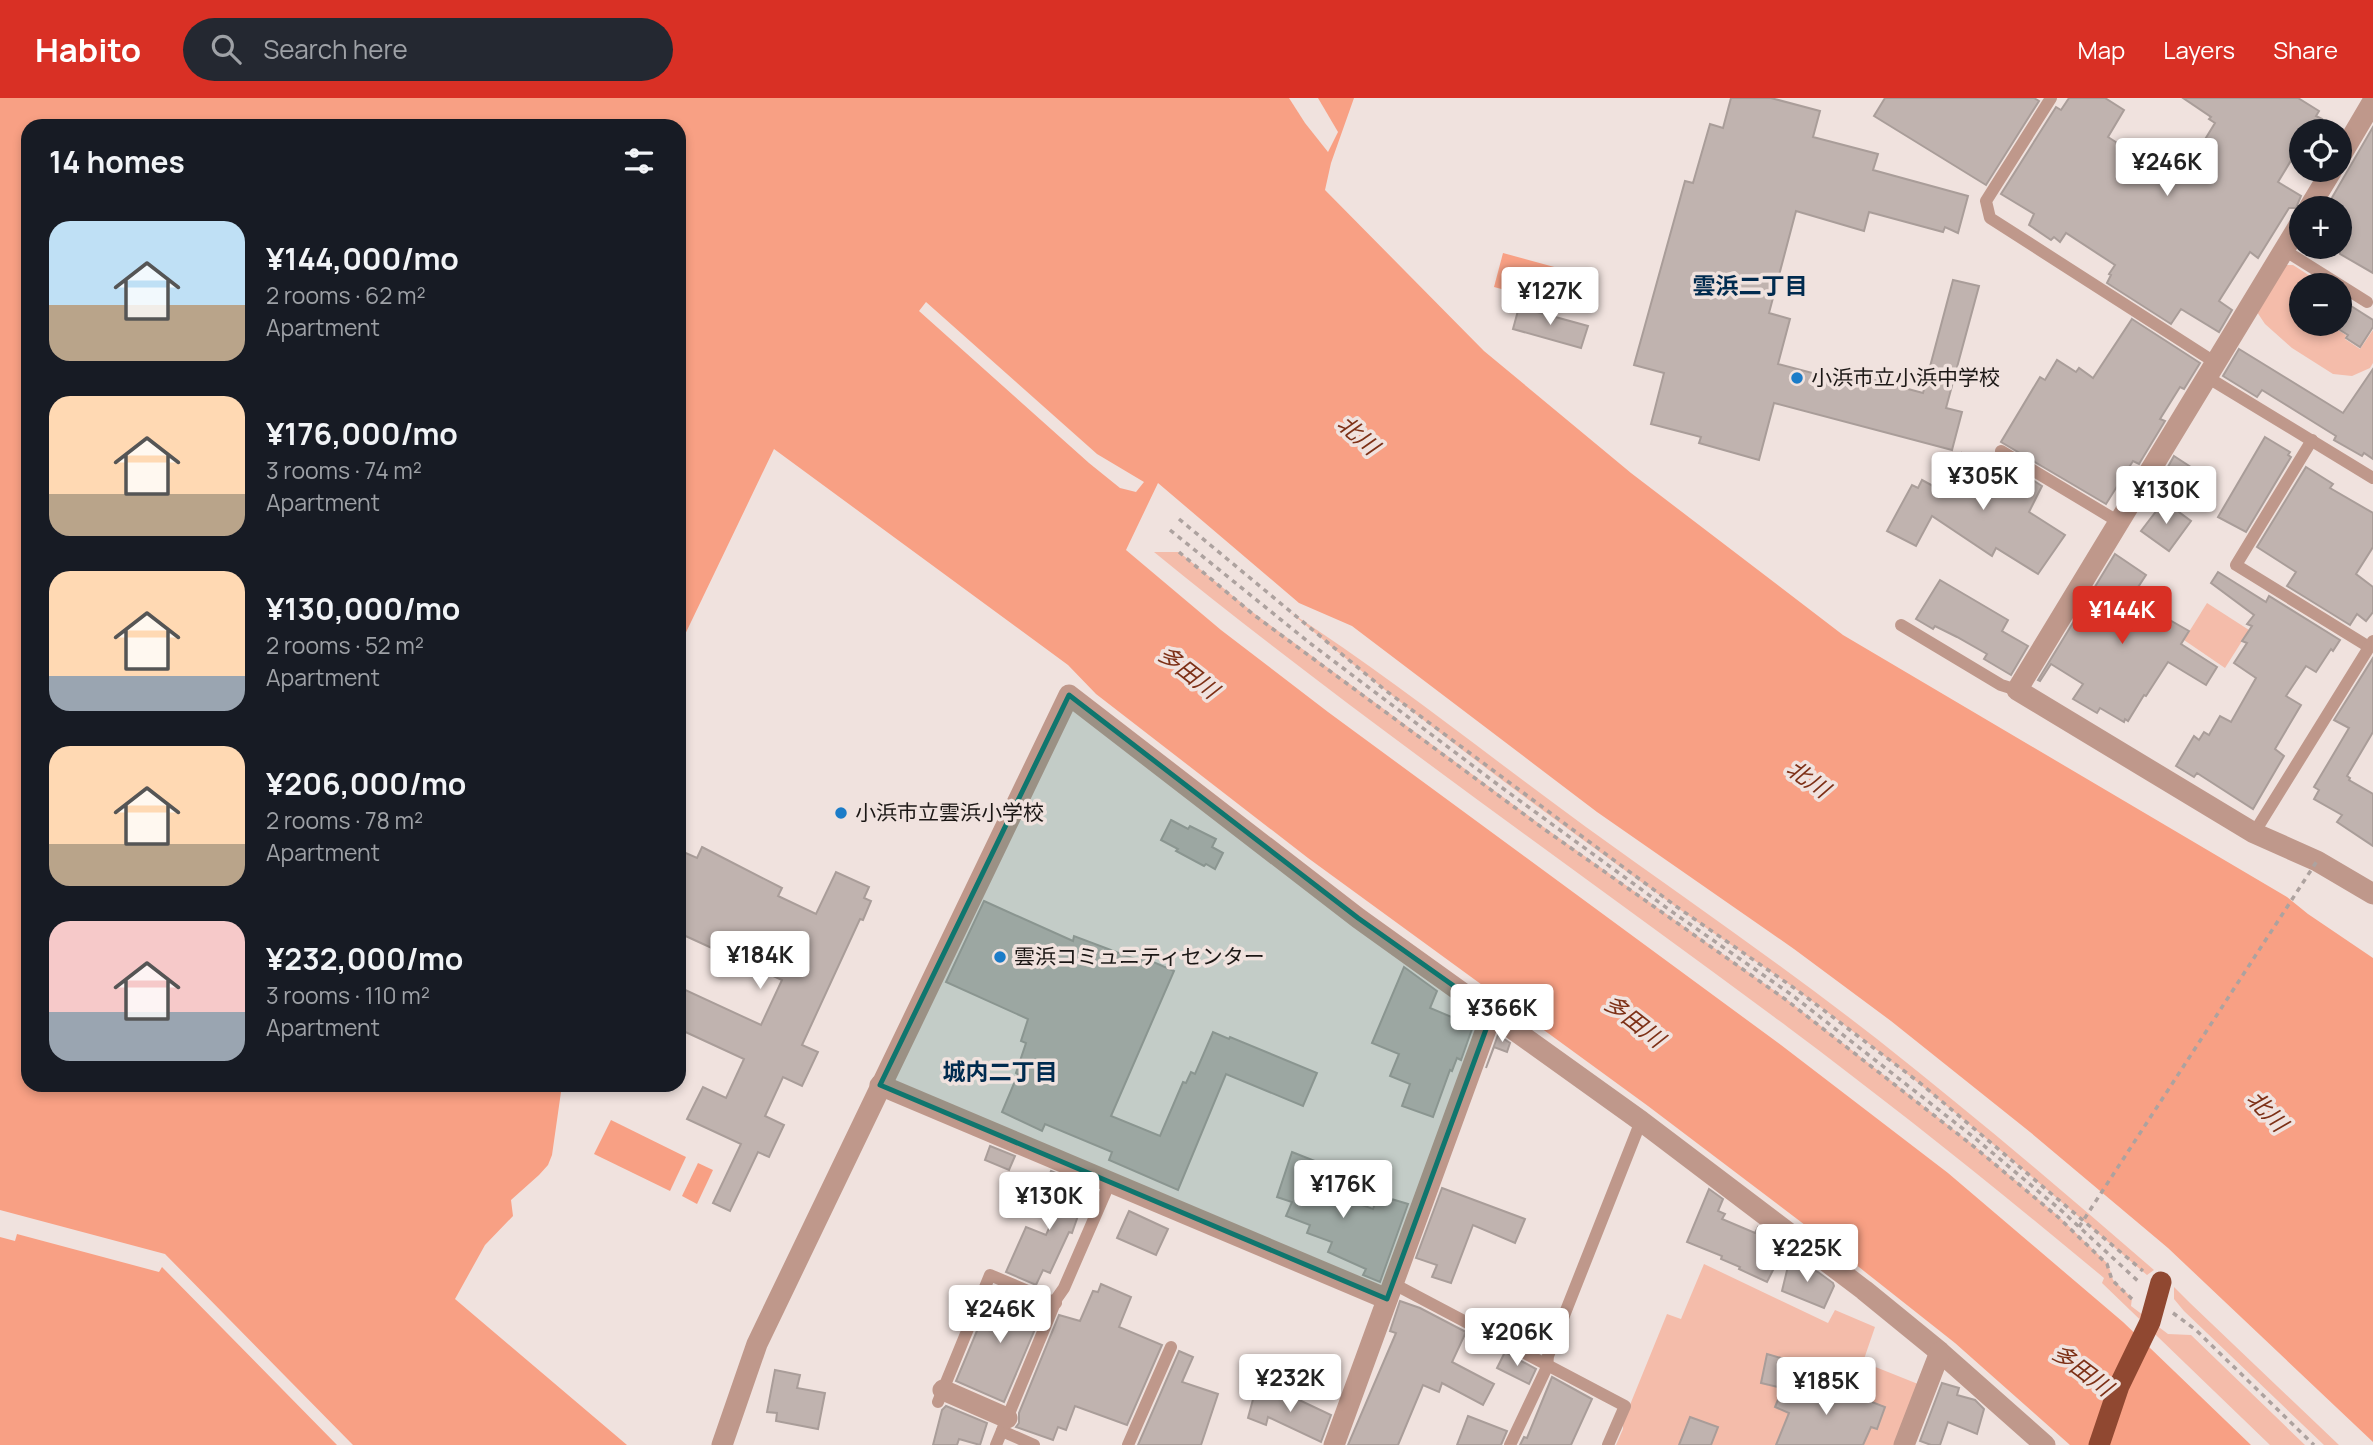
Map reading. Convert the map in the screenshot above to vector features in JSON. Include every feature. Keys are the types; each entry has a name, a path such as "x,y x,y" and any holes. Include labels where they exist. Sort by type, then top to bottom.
{"highway":[{"path":"2099,1445 2119,1386 2150,1322 2155,1285"}],"street":[{"path":"2352,137 2373,101"},
{"path":"2289,242 2017,690 2254,833 2317,861 2373,894"},
{"path":"722,1445 757,1344 1069,695 1358,918 1641,1121 1864,1290 1940,1352 2045,1445"},
{"path":"1334,1445 1492,1013"},
{"path":"880,1085 1110,1182 1389,1291"},
{"path":"1904,1445 1940,1352"},
{"path":"940,1396 1004,1424"}],"lane":[{"path":"2051,98 1986,201 1990,218 2312,440 2373,478"},
{"path":"2284,250 2367,302"},
{"path":"2254,833 2371,644 2236,565 2312,440"},
{"path":"2001,451 2119,522"},
{"path":"1901,625 2001,685 2017,690"},
{"path":"1510,1445 1547,1363 1641,1121"},
{"path":"996,1445 1110,1182"},
{"path":"940,1396 990,1275 1056,1303"},
{"path":"1389,1291 1547,1363 1625,1406 1608,1445"},
{"path":"1128,1445 1171,1347"},
{"path":"1004,1424 1034,1445"}],"path":[{"path":"1179,519 1385,690 1579,836 1797,990 1920,1083 2155,1285 2196,1330 2314,1445"},
{"path":"1170,530 1311,644 1501,787 1792,995 1976,1139 2080,1227 2155,1285"},
{"path":"1178,552 1254,615 1544,829 1785,999 1939,1119 2058,1217 2107,1264 2112,1280 2132,1299"},
{"path":"2080,1227 2317,861"}],"highlighted area":[{"path":"1069,695 1358,918 1492,1013 1387,1299 880,1085"}],"shaded area":[{"path":"2285,265 2293,265 2305,273 2289,273 2289,336 2346,336 2345,339 2360,349 2373,330 2373,363 2370,368 2352,376 2333,374 2292,348 2265,324 2257,312"},
{"path":"1154,552 1179,552 1255,614 1545,828 1786,999 1972,1144 2058,1216 2108,1264 2113,1280 2132,1298 2131,1306 2168,1334 2191,1335 2305,1445 2270,1445 2102,1283 2104,1278 1948,1151 1789,1028 1310,675"},
{"path":"2207,603 2249,630 2225,668 2184,640"},
{"path":"1290,612 1402,690 1841,1012 1982,1124 2154,1270 2147,1275 1887,1058 1797,990 1690,917 1528,800 1384,689"},
{"path":"1704,1264 1828,1323 1835,1310 1875,1327 1863,1362 1918,1384 1894,1445 1616,1445 1667,1314 1681,1319"},
{"path":"2174,1287 2339,1445 2324,1445 2184,1311 2174,1299"}],"water":[{"path":"0,98 1354,98 1331,163 1325,190 1484,351 1631,473 1843,635 2287,897 2373,958 2373,1442 2168,1248 2030,1132 1891,1021 1794,949 1597,812 1352,626 1299,603 1158,483 1126,550 1221,630 1328,712 1781,1045 1948,1173 2123,1322 2251,1445 2070,1445 1955,1343 1826,1241 1648,1106 1308,858 1096,694 1068,665 774,449 686,632 686,119 21,119 21,1092 561,1092 552,1155 548,1165 511,1200 513,1216 485,1245 455,1299 627,1445 0,1445"},
{"path":"1503,253 1580,274 1571,308 1494,287"},
{"path":"611,1120 686,1157 670,1191 594,1154"},
{"path":"698,1163 713,1170 697,1204 682,1196"}],"pier":[{"path":"1289,98 1318,98 1338,132 1328,152 1305,123"},
{"path":"926,302 1097,454 1144,482 1136,492 1120,488 1089,463 919,311"},
{"path":"0,1210 165,1254 353,1445 337,1445 162,1267 159,1272 17,1234 15,1241 0,1237"}],"building":[{"path":"1731,98 1771,98 1820,111 1813,137 1878,154 1873,170 1968,196 1958,233 1945,227 1943,232 1869,212 1864,231 1796,211 1769,313 1790,319 1778,364 1839,380 1841,371 1923,393 1953,280 1979,286 1946,408 1962,412 1952,450 1774,403 1759,460 1699,443 1701,437 1651,424 1664,373 1634,365 1685,181 1693,183 1710,124 1723,128"},
{"path":"1885,98 2034,98 2039,101 1986,185 1874,116"},
{"path":"2069,98 2105,98 2124,110 2108,137 2122,146 2117,154 2168,186 2175,175 2179,177 2191,157 2193,159 2215,123 2209,119 2211,117 2183,98 2298,98 2319,111 2316,116 2322,119 2289,119 2289,164 2278,182 2301,196 2289,196 2289,208 2258,258 2250,252 2219,301 2232,310 2219,332 2181,309 2171,324 2107,283 2115,265 2066,233 2060,242 2054,237 2051,240 2029,225 2034,214 2001,194 2056,107 2061,110"},
{"path":"2373,127 2373,273 2349,259 2352,259 2352,196 2333,196 2341,182 2352,182 2352,163"},
{"path":"1519,307 1588,326 1581,348 1513,329"},
{"path":"2352,307 2373,320 2373,327 2360,347 2346,338 2352,336"},
{"path":"2132,319 2200,363 2184,389 2180,387 2160,419 2165,421 2139,464 2133,461 2106,504 2001,442 2040,377 2045,380 2057,360 2076,372 2079,368 2093,378"},
{"path":"2239,349 2343,413 2373,369 2373,459 2364,453 2362,456 2334,440 2336,436 2262,390 2257,397 2223,376"},
{"path":"2265,437 2290,452 2288,455 2291,457 2246,532 2218,517"},
{"path":"1962,453 1986,467 1993,455 2042,486 2029,512 2065,535 2038,574 1996,548 1992,556 1932,516 1916,546 1887,531 1912,485 1918,488 1922,480 1942,491"},
{"path":"2174,456 2197,471 2183,494 2160,481"},
{"path":"2306,467 2333,484 2330,488 2373,513 2373,547 2356,574 2373,587 2373,612 2366,621 2357,614 2350,625 2287,586 2296,572 2257,547"},
{"path":"2164,501 2191,521 2169,551 2141,531"},
{"path":"2115,554 2146,575 2131,598 2189,631 2181,644 2217,667 2206,685 2168,662 2128,721 2125,719 2124,722 2100,708 2097,713 2073,699 2083,684 2051,664 2040,681 2038,680"},
{"path":"2218,572 2266,602 2269,596 2340,640 2316,672 2306,666 2286,696 2301,705 2275,749 2284,756 2253,809 2197,773 2194,777 2176,766 2194,736 2199,740 2204,732 2209,735 2220,716 2231,722 2256,678 2234,663 2247,643 2242,641 2252,626 2247,624 2254,615 2211,583"},
{"path":"1940,580 2008,620 2002,631 2028,646 2011,675 1984,659 1987,654 1935,626 1933,629 1916,619"},
{"path":"2373,658 2373,732 2347,776 2349,780 2373,794 2373,846 2337,822 2342,815 2314,799 2319,790 2314,787 2349,728 2334,720"},
{"path":"1171,820 1216,839 1212,847 1223,853 1215,869 1176,851 1178,849 1161,840"},
{"path":"702,847 782,888 778,896 816,914 836,872 869,887 864,898 871,901 863,920 860,919 802,1045 818,1052 802,1086 783,1077 765,1116 784,1125 769,1157 758,1152 730,1211 713,1203 741,1144 687,1119 703,1087 726,1098 744,1059 686,1032 686,990 761,1025 782,980 686,936 686,853 697,858"},
{"path":"984,901 1073,941 1074,936 1140,961 1142,957 1174,971 1111,1116 1160,1136 1183,1082 1186,1083 1191,1072 1195,1074 1213,1032 1317,1073 1303,1106 1226,1074 1178,1190 1109,1160 1112,1152 1045,1124 1042,1131 1002,1112 1018,1074 1016,1073 1026,1043 1021,1041 1028,1019 946,982"},
{"path":"1404,967 1437,991 1430,1008 1473,1026 1461,1060 1457,1058 1452,1071 1450,1070 1433,1117 1402,1106 1410,1084 1390,1076 1399,1054 1372,1043"},
{"path":"1498,1035 1510,1043 1507,1052 1494,1047 1486,1068"},
{"path":"990,1146 1015,1156 1009,1170 985,1160"},
{"path":"1292,1152 1315,1161 1306,1185 1373,1209 1378,1195 1408,1204 1380,1282 1363,1275 1366,1269 1328,1252 1332,1242 1307,1233 1310,1225 1286,1216 1292,1202 1277,1197"},
{"path":"1051,1171 1088,1187 1072,1233 1069,1232 1050,1273 1043,1270 1036,1285 1006,1272 1026,1227 1046,1235 1062,1199 1043,1191"},
{"path":"1442,1188 1525,1219 1515,1243 1473,1225 1451,1283 1432,1277 1437,1265 1416,1258"},
{"path":"1709,1189 1723,1199 1718,1211 1725,1214 1722,1219 1755,1233 1758,1227 1785,1246 1767,1282 1721,1259 1722,1256 1687,1242"},
{"path":"1129,1211 1168,1229 1156,1255 1117,1238"},
{"path":"1790,1258 1833,1283 1824,1308 1782,1291"},
{"path":"1101,1284 1131,1297 1119,1327 1162,1345 1127,1425 1075,1406 1066,1430 1058,1427 1053,1440 1016,1427 1019,1413 1059,1315 1080,1321 1093,1291 1098,1292"},
{"path":"999,1288 1044,1308 1004,1402 956,1381 979,1326 983,1327"},
{"path":"1400,1301 1420,1308 1466,1332 1452,1362 1494,1384 1483,1405 1442,1383 1439,1392 1423,1385 1398,1445 1348,1445 1396,1333 1390,1331"},
{"path":"1179,1351 1193,1357 1182,1382 1218,1394 1201,1445 1138,1445"},
{"path":"1505,1352 1536,1369 1529,1384 1497,1368"},
{"path":"1767,1354 1788,1360 1782,1388 1761,1383"},
{"path":"775,1370 800,1375 797,1388 825,1393 818,1429 776,1421 777,1413 767,1412"},
{"path":"1552,1377 1592,1399 1571,1445 1520,1445 1524,1437 1527,1438"},
{"path":"1786,1380 1824,1395 1828,1385 1885,1407 1877,1429 1871,1427 1863,1445 1776,1445 1789,1413 1775,1407"},
{"path":"1942,1383 1959,1388 1957,1395 1975,1400 1984,1409 1977,1434 1948,1422 1940,1445 1931,1445 1920,1441"},
{"path":"1255,1392 1276,1397 1277,1393 1295,1398 1331,1415 1321,1442 1268,1417 1266,1425 1248,1418"},
{"path":"946,1406 987,1423 980,1445 959,1439 957,1445 933,1445 942,1410"},
{"path":"1468,1416 1507,1431 1501,1445 1457,1445"},
{"path":"1690,1417 1718,1427 1711,1445 1679,1445"}],"place":[{"name":"小浜市立小浜中学校","path":"1797,378"},
{"name":"小浜市立雲浜小学校","path":"841,813"},
{"name":"雲浜コミュニティセンター","path":"1000,957"}],"district":[{"name":"雲浜二丁目","path":"1750,286"},
{"name":"城内二丁目","path":"1000,1072"}],"water label":[{"name":"北川","path":"1358,435"},
{"name":"多田川","path":"1188,672"},
{"name":"北川","path":"1808,779"},
{"name":"多田川","path":"1634,1021"},
{"name":"北川","path":"2267,1111"},
{"name":"多田川","path":"2082,1370"}]}
